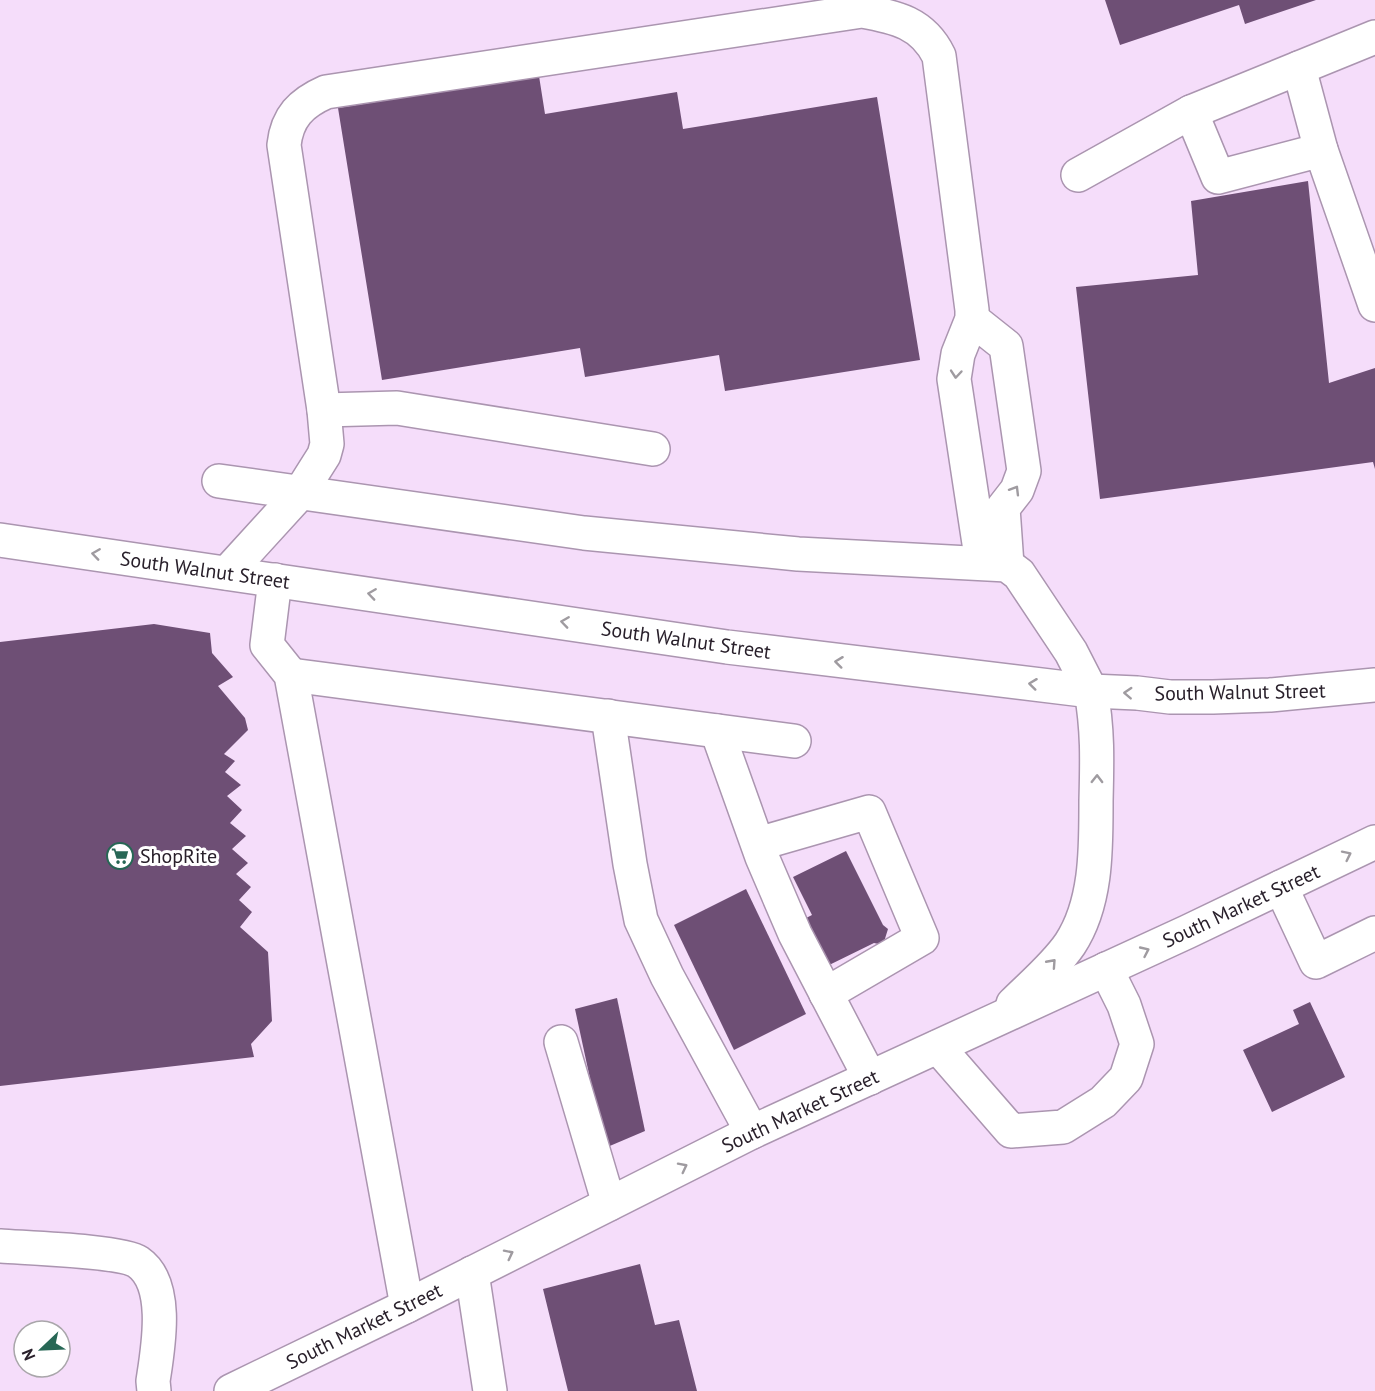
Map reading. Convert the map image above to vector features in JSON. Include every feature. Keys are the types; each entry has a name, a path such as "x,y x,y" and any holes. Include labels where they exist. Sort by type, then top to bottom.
{"main road":[{"path":"227,573 300,493 324,455 327,444 324,410 284,145 289,123 306,103 326,92 842,13 870,12 910,24 932,41 939,56 972,310 972,319 958,354 954,379 994,564"},
{"path":"1078,175 1191,112 1375,37"},
{"path":"1299,68 1321,150 1375,305"},
{"path":"1191,112 1218,177 1321,150"},
{"path":"972,319 1006,346 1024,471 1017,490 1003,507 994,564"},
{"path":"324,410 397,408 653,449"},
{"path":"219,481 584,534 798,554 994,564 1018,574 1071,652 1091,691 1097,725 1095,863 1086,904 1070,944 997,1020"},
{"name":"South Walnut Street","path":"0,540 727,647 1091,691 1170,697 1213,697 1270,695 1375,685"},
{"path":"275,580 267,645 291,675 407,1306"},
{"path":"291,675 794,741"},
{"path":"608,716 630,864 641,920 667,976 752,1132"},
{"path":"717,731 758,844 795,934 870,1078"},
{"path":"758,844 869,812 922,938 826,994"},
{"name":"South Market Street","path":"231,1391 407,1306 752,1132 1107,969 1375,842"},
{"path":"1281,887 1316,962 1375,933"},
{"path":"938,1047 1011,1131 1063,1127 1103,1102 1126,1078 1137,1044 1124,1005 1107,969"},
{"path":"561,1042 609,1204"},
{"path":"0,1246 117,1255 138,1262 153,1280 160,1309 154,1391"},
{"path":"472,1273 490,1391"}],"building":[{"path":"1105,0 1316,0 1245,24 1239,5 1120,45"},
{"path":"539,76 545,114 677,92 683,129 877,97 920,360 725,391 719,355 585,377 580,348 382,380 338,108"},
{"path":"1308,181 1329,383 1375,368 1375,469 1373,462 1100,499 1076,287 1198,275 1191,201"},
{"name":"ShopRite","path":"154,624 210,633 212,653 233,677 218,686 245,718 248,730 224,754 235,761 225,772 241,785 227,796 242,810 230,823 246,836 232,849 248,863 236,874 251,887 239,900 252,912 240,927 268,952 272,1021 251,1044 254,1057 0,1086 0,642"},
{"path":"846,851 883,925 888,929 883,945 874,943 821,969 798,922 812,915 793,877"},
{"path":"746,889 806,1014 734,1050 674,925"},
{"path":"617,998 645,1131 605,1148 575,1009"},
{"path":"1310,1002 1345,1077 1272,1112 1243,1050 1299,1024 1293,1010"},
{"path":"640,1264 655,1325 679,1320 697,1391 568,1391 543,1289"}],"place":[{"name":"ShopRite","path":"120,856"}]}
